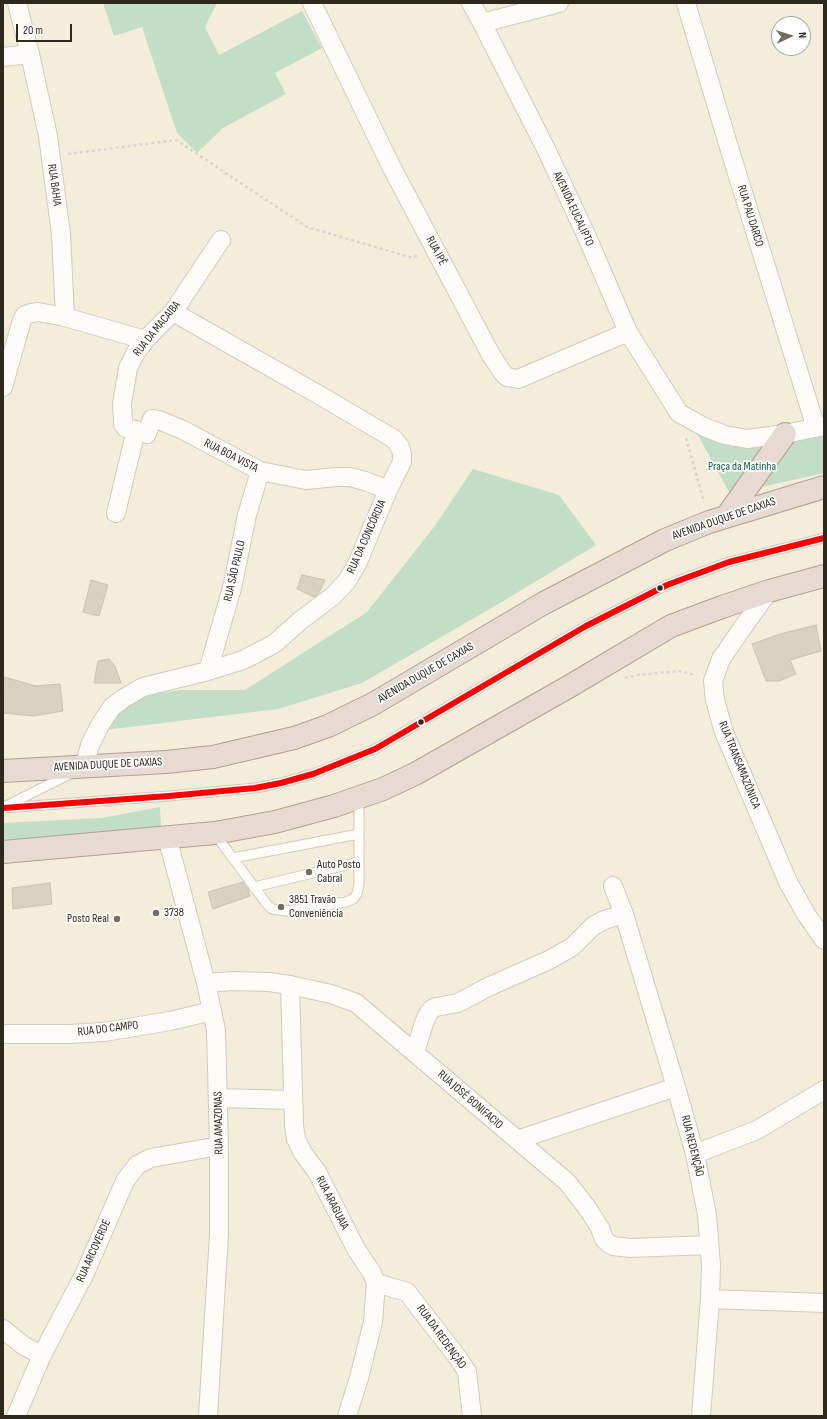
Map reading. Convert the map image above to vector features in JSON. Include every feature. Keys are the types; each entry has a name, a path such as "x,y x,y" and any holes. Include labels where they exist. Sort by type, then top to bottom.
{"highway":[{"path":"718,519 785,434"},
{"name":"AVENIDA DUQUE DE CAXIAS","path":"4,770 166,762 213,757 294,738 328,726 373,704 550,599 665,540 718,519 824,487"},
{"path":"3,852 215,833 275,822 334,806 383,788 415,774 570,686 671,626 769,591 824,576"}],"street":[{"name":"RUA BAHIA","path":"16,3 30,54 48,136 61,234 65,317"},
{"name":"RUA IPÊ","path":"312,3 391,166 491,355 503,373 507,377 518,379 628,332"},
{"name":"AVENIDA EUCALIPTO","path":"471,3 546,149 587,237 628,332 680,413 704,427 725,435 747,439 785,434 820,427"},
{"path":"482,23 559,3"},
{"name":"RUA PAU DARCO","path":"686,3 730,152 820,427"},
{"path":"3,57 30,54"},
{"name":"RUA DA MACAIBA","path":"136,430 126,428 124,424 122,404 128,368 136,352 173,312 221,240"},
{"path":"3,387 22,320 25,315 30,313 38,312 65,317 146,340"},
{"name":"RUA DA CONCÓRDIA","path":"84,767 90,745 100,725 112,707 124,698 143,687 208,671 243,660 274,644 301,620 333,596 347,581 357,564 388,490 402,462 400,447 394,440 321,396 173,312"},
{"name":"RUA BOA VISTA","path":"136,430 147,434 152,419 159,420 183,430 260,471 306,480 350,477 388,490"},
{"path":"116,513 136,430"},
{"name":"RUA SÃO PAULO","path":"208,671 232,588 247,515 260,471"},
{"name":"RUA TRANSAMAZÔNICA","path":"769,591 721,659 713,682 715,700 724,732 762,823 795,895 824,940"},
{"name":"RUA AMAZONAS","path":"167,837 206,983 216,1030 219,1146 219,1234 208,1416"},
{"name":"RUA REDENÇÃO","path":"613,886 624,914 676,1087 695,1154 707,1215 708,1245 711,1266 701,1416"},
{"path":"414,1052 424,1023 432,1009 458,1003 488,987 549,960 572,947 593,926 604,920 624,914"},
{"name":"RUA JOSÉ BONIFACIO","path":"206,983 269,982 331,994 356,1002 567,1182 588,1209 600,1228 604,1239 613,1246 630,1248 708,1245"},
{"name":"RUA ARAGUAIA","path":"290,985 293,1100 296,1139 303,1153 317,1172 353,1243 372,1273 376,1283"},
{"name":"RUA DO CAMPO","path":"3,1034 68,1034 104,1032 170,1021 212,1011"},
{"path":"517,1140 676,1087"},
{"path":"695,1154 757,1130 824,1090"},
{"path":"218,1098 293,1100"},
{"name":"RUA ARCOVERDE","path":"16,1416 42,1355 84,1275 125,1181 137,1165 151,1158 219,1146"},
{"path":"347,1416 359,1378 373,1322 376,1283"},
{"name":"RUA DA REDENÇÃO","path":"376,1283 407,1292 458,1358 467,1372 472,1416"},
{"path":"710,1299 824,1303"},
{"path":"3,1329 24,1346 42,1355"}],"lane":[{"path":"3,807 169,796 255,788 281,783 313,774 375,749 586,626 667,585 729,562 824,538"},
{"path":"3,807 84,767"},
{"path":"215,833 266,904 272,909 286,911 346,902 353,899 357,894 359,884 360,797"},
{"path":"233,858 359,834"},
{"path":"254,887 359,862"}],"path":[{"path":"50,156 176,140 307,227 413,258 434,248"},
{"path":"680,413 718,519"},
{"path":"622,679 638,675 679,672 692,674 713,682"}],"green space":[{"path":"103,3 217,3 205,27 219,55 302,11 322,48 275,73 286,94 223,128 197,153 177,133 142,27 114,36"},
{"name":"Praça da Matinha","path":"694,428 746,444 824,431 824,473 730,494"},
{"path":"473,469 559,495 596,545 362,683 278,709 105,730 110,701 180,690 245,690 367,612 434,527"},
{"path":"160,807 161,826 3,844 3,823 102,818"}],"building":[{"path":"302,575 325,580 319,593 314,597 297,589"},
{"path":"91,580 108,585 99,616 83,612"},
{"path":"816,625 821,651 790,660 796,674 779,681 766,681 752,644 780,634"},
{"path":"109,659 115,666 121,683 94,683 98,661"},
{"path":"4,677 36,686 60,684 63,711 33,716 3,713"},
{"path":"243,882 248,889 250,896 213,909 208,892"},
{"path":"50,883 52,904 13,909 12,888"}],"transit line":[{"path":"3,808 255,788 281,783 313,774 375,749 586,626 667,585 729,562 824,538"}],"place":[{"name":"Auto Posto Cabral","path":"309,872"},
{"name":"3851 Travão Conveniência","path":"281,907"},
{"name":"3738","path":"156,913"},
{"name":"Posto Real","path":"117,919"}]}
